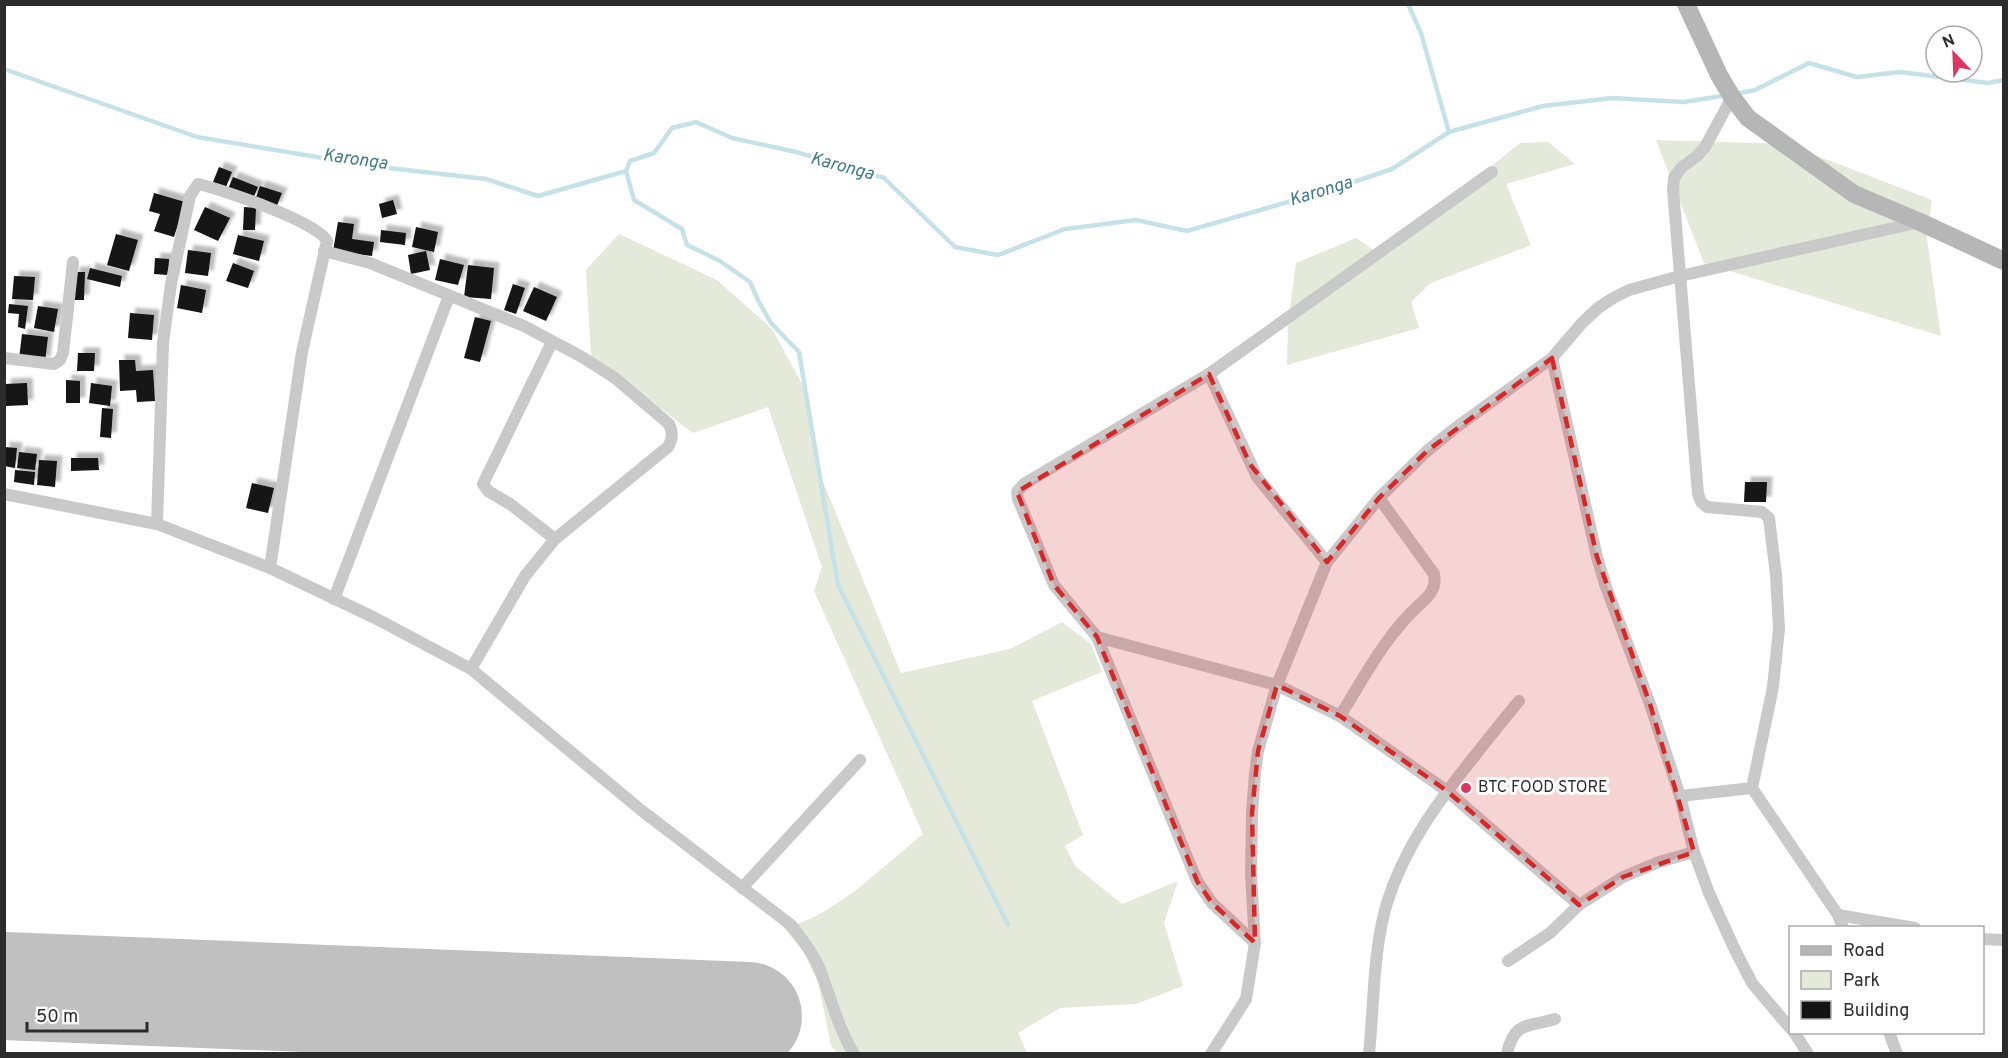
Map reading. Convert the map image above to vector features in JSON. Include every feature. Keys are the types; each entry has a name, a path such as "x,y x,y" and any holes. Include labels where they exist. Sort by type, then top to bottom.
{"street":[{"path":"1686,4 1719,75 1732,98 1748,118 1854,194 2004,261"},
{"path":"1732,98 1705,147 1681,168 1674,178 1673,189 1698,494 1701,502 1707,507 1762,512 1769,518 1772,526 1779,629 1773,687 1752,788 1838,915 1843,926"},
{"path":"1254,943 1212,903 1197,881 1097,637 1054,585 1017,492 1024,484 1209,374 1492,172"},
{"path":"157,524 164,343 171,284 190,196 198,184 288,214 324,236 327,241 302,352 270,568"},
{"path":"1211,1053 1246,999 1254,943 1251,874 1254,783 1258,751 1277,685 1327,562 1379,498 1427,451 1454,429 1552,358 1581,323 1613,298 1629,290 1680,276 1920,222"},
{"path":"324,251 370,263 515,321 582,357 615,378 669,424 673,432 668,447 555,539 525,576 471,669"},
{"path":"4,358 54,364 60,360 63,353 72,262"},
{"path":"334,599 449,296"},
{"path":"552,342 483,484 488,491 510,504 555,539"},
{"path":"1552,358 1597,557 1650,704 1680,796 1694,852 1713,903 1752,983 1789,1026"},
{"path":"1209,374 1257,477 1327,562"},
{"path":"4,494 157,524 270,568 375,618 471,669 642,810 791,925 817,963 840,1027 854,1053"},
{"path":"1340,716 1389,638 1401,622 1429,596 1436,583 1434,574 1379,498"},
{"path":"1097,637 1277,685 1340,716 1447,790 1579,905"},
{"path":"1370,1053 1380,936 1386,905 1417,834 1447,790 1519,701"},
{"path":"742,888 860,760"},
{"path":"1680,796 1752,788"},
{"path":"1508,961 1550,933 1579,905 1623,877 1659,862 1694,852"},
{"path":"1838,915 1909,926"},
{"path":"1984,939 2004,940"},
{"path":"1507,1053 1512,1036 1517,1029 1555,1019"},
{"path":"1795,1034 1808,1053"},
{"path":"1890,1034 1897,1053"}],"highlighted area":[{"path":"1552,358 1597,557 1650,704 1694,852 1623,877 1579,905 1447,791 1340,716 1277,685 1258,751 1252,813 1255,943 1212,903 1197,881 1097,637 1054,585 1017,492 1209,374 1250,464 1327,562 1379,498 1427,451"}],"green space":[{"path":"1656,140 1786,144 1932,200 1927,239 1941,336 1704,263"},
{"path":"1548,142 1575,164 1506,184 1531,245 1431,283 1411,302 1419,328 1287,365 1288,322 1296,263 1356,238 1382,256 1520,143"},
{"path":"619,234 717,280 772,329 807,393 815,462 901,673 1010,649 1062,622 1091,644 1102,672 1032,701 1083,835 1065,846 1075,866 1122,904 1178,881 1164,923 1183,986 1136,1004 1060,1008 1018,1033 1027,1053 837,1053 831,1045 818,982 803,951 784,928 803,922 840,902 923,834 814,591 822,567 768,407 693,433 591,356 586,270"}],"building":[{"path":"219,167 232,172 226,187 213,182"},
{"path":"233,177 258,187 253,199 228,189"},
{"path":"260,186 282,193 276,208 255,200"},
{"path":"154,193 185,202 174,237 154,231 160,214 149,211"},
{"path":"393,200 397,214 382,218 379,204"},
{"path":"205,207 230,218 218,241 194,230"},
{"path":"244,207 256,208 255,230 243,230"},
{"path":"338,222 354,224 352,239 374,242 372,256 333,251"},
{"path":"416,227 438,232 434,252 412,247"},
{"path":"381,230 406,233 405,245 380,242"},
{"path":"116,234 138,240 129,271 107,265"},
{"path":"238,235 264,241 259,261 233,254"},
{"path":"188,250 211,253 208,276 185,273"},
{"path":"426,251 430,270 411,274 408,255"},
{"path":"155,258 169,259 168,275 154,274"},
{"path":"440,259 464,265 458,285 435,280"},
{"path":"233,263 254,271 248,288 226,281"},
{"path":"468,265 494,268 491,299 464,297"},
{"path":"90,268 122,276 120,287 87,279"},
{"path":"74,272 85,272 84,300 73,300"},
{"path":"14,276 35,277 33,300 12,299"},
{"path":"513,284 525,288 516,314 504,310"},
{"path":"181,285 206,290 202,313 177,308"},
{"path":"534,287 557,297 546,321 523,311"},
{"path":"9,304 28,306 25,329 18,327 19,314 8,313"},
{"path":"38,306 58,309 54,332 34,328"},
{"path":"130,313 154,315 152,340 128,338"},
{"path":"475,317 491,321 480,362 464,358"},
{"path":"22,334 48,337 45,362 19,359"},
{"path":"78,353 95,353 94,371 77,371"},
{"path":"119,360 135,360 136,371 153,370 155,401 137,402 136,390 120,391"},
{"path":"66,380 80,381 80,403 66,403"},
{"path":"27,383 28,405 6,406 5,384"},
{"path":"91,383 112,386 110,406 89,403"},
{"path":"102,408 113,409 111,438 100,437"},
{"path":"4,447 17,448 15,468 4,466"},
{"path":"19,452 37,454 35,470 17,468"},
{"path":"71,458 98,458 99,470 71,471"},
{"path":"39,460 57,461 55,487 37,485"},
{"path":"15,470 35,472 34,485 14,482"},
{"path":"1745,482 1767,482 1766,502 1744,502"},
{"path":"252,483 274,488 268,513 246,508"}],"waterway":[{"path":"1408,4 1421,33 1449,132"},
{"name":"Karonga","path":"1735,94 1755,90 1809,63 1857,77 1900,72 1988,83 2004,80"},
{"name":"Karonga","path":"4,69 197,137 371,166 486,179 538,196 626,171 630,161 654,153 672,128 696,122 732,138 796,152 884,178 955,247 998,255 1065,229 1136,220 1187,231 1333,189 1392,169 1449,132 1543,106 1612,98 1684,102 1727,95"},
{"path":"626,171 634,200 682,229 687,245 720,261 750,282 771,323 799,352 838,585 1008,925"}],"runway":[{"path":"4,986 748,1016"}],"place":[{"name":"BTC FOOD STORE","path":"1466,788"}]}
